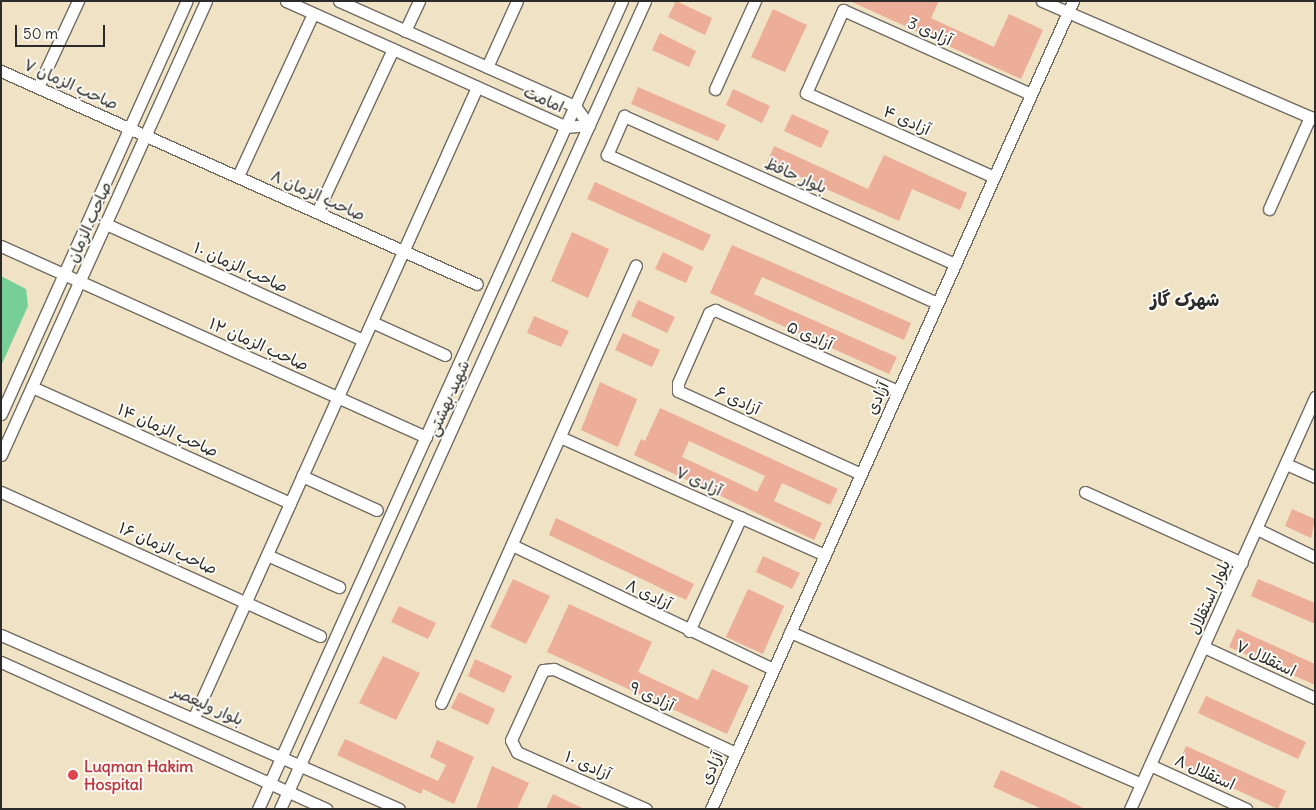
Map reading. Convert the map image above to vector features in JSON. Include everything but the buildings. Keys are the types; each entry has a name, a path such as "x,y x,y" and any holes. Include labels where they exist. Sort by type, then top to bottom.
{"street":[{"path":"38,87 78,1"},
{"name":"صاحب الزمان","path":"1,414 128,128 187,1"},
{"name":"صاحب الزمان","path":"1,455 206,1"},
{"name":"امامت","path":"286,1 566,127 589,125"},
{"name":"امامت","path":"339,1 575,106 589,125"},
{"path":"405,31 418,1"},
{"path":"487,67 517,1"},
{"name":"شهید بهشتی","path":"258,809 622,1"},
{"name":"شهید بهشتی","path":"280,809 645,1"},
{"path":"715,89 755,1"},
{"path":"1042,1 1313,118 1270,208"},
{"name":"آزادی","path":"711,809 1073,1"},
{"name":"آزادی 3","path":"806,93 843,10 1031,94"},
{"path":"238,176 313,14"},
{"path":"318,212 393,49"},
{"name":"صاحب الزمان ۷","path":"1,70 146,135"},
{"path":"194,717 372,322 402,250 477,87"},
{"name":"آزادی ۴","path":"806,93 994,177"},
{"name":"بلوار حافظ","path":"937,303 607,155 624,116 955,264"},
{"name":"صاحب الزمان ۸","path":"146,135 477,284"},
{"name":"صاحب الزمان ۱۰","path":"106,224 363,340"},
{"name":"صاحب الزمان ۱۲","path":"1,246 426,437"},
{"path":"441,703 636,265"},
{"name":"آزادی ۵","path":"709,313 715,310 898,391"},
{"name":"آزادی ۶","path":"709,313 678,383 678,391 861,474"},
{"path":"372,322 445,355"},
{"name":"صاحب الزمان ۱۴","path":"32,387 290,503"},
{"name":"بلوار استقلال","path":"1130,809 1286,464 1310,423 1315,397"},
{"name":"آزادی ۷","path":"560,437 825,555"},
{"path":"1286,464 1315,477"},
{"path":"302,476 377,510"},
{"name":"صاحب الزمان ۱۶","path":"1,492 320,636"},
{"path":"1085,492 1242,563"},
{"path":"689,631 741,517"},
{"path":"1257,529 1315,557"},
{"name":"آزادی ۸","path":"512,545 689,631 773,669"},
{"path":"267,555 339,587"},
{"path":"790,632 1142,784"},
{"name":"بلوار ولیعصر","path":"1,635 194,717 400,809"},
{"name":"استقلال ۷","path":"1204,647 1315,698"},
{"path":"1,662 326,809"},
{"name":"آزادی ۹","path":"516,752 511,740 543,670 554,669 736,753"},
{"name":"آزادی ۱۰","path":"516,752 646,809"},
{"name":"استقلال ۸","path":"1150,765 1246,809"}],"green space":[{"path":"1,276 26,289 28,306 1,366"}],"place":[{"name":"Luqman Hakim Hospital","path":"73,775"}],"district":[{"name":"شهرک گاز","path":"1185,300"}]}
